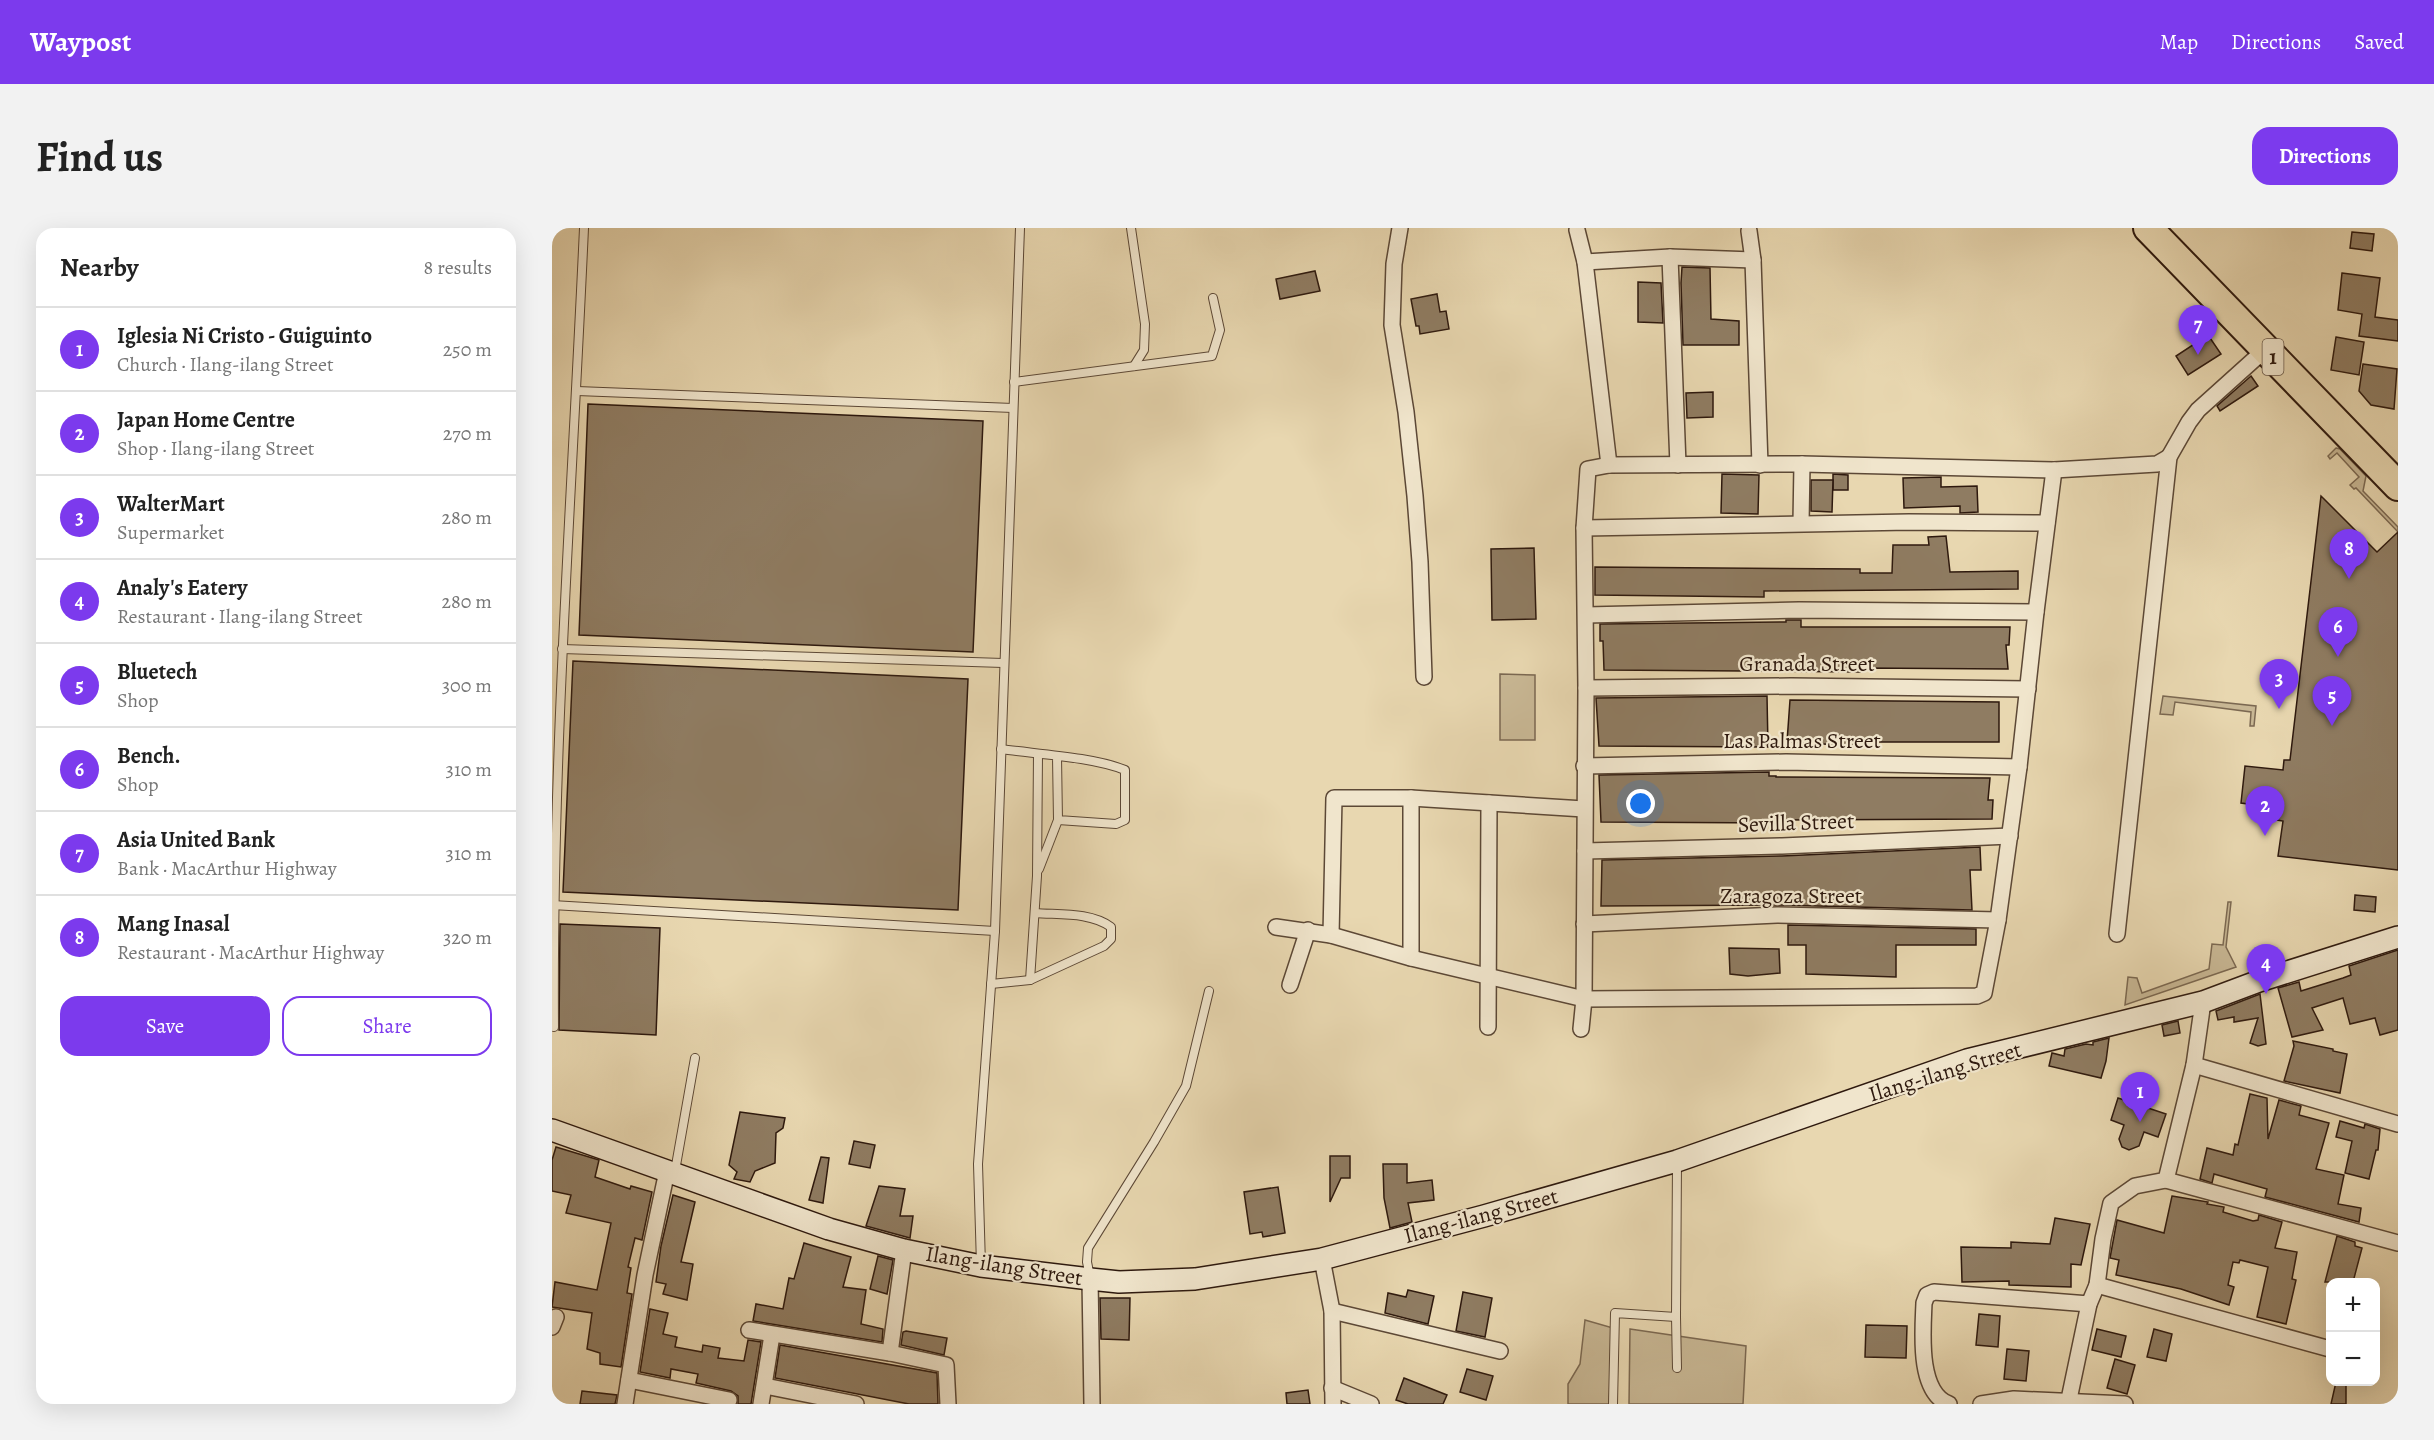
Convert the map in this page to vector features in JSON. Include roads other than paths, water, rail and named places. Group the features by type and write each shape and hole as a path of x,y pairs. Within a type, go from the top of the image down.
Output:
{"highway":[{"name":"1","path":"2148,228 2398,464"},
{"name":"1","path":"2170,228 2398,486"}],"street":[{"path":"1400,228 1394,264 1392,325 1406,412 1415,496 1424,677"},
{"path":"1577,230 1585,262 1609,465"},
{"path":"1749,231 1753,260 1760,465"},
{"path":"1585,262 1670,257 1753,260"},
{"path":"1670,257 1678,465"},
{"path":"2116,934 2169,458 2198,410 2271,345"},
{"path":"1581,1029 1584,999 1586,688 1584,528 1588,469 1609,465 1802,464 2054,470 2157,464 2169,458"},
{"path":"1801,524 1802,464"},
{"path":"1276,927 1331,935 1411,958 1584,999 1977,996 1984,993 1998,920 2010,836 2054,470"},
{"path":"1584,528 2047,523"},
{"path":"1586,615 1799,610 2036,612"},
{"name":"Granada Street","path":"1586,688 1791,686 2028,689"},
{"name":"Las Palmas Street","path":"1584,766 1786,762 2019,767"},
{"path":"1331,935 1334,798 1411,798 1584,809"},
{"path":"1411,798 1411,958"},
{"path":"1488,1026 1489,803"},
{"name":"Sevilla Street","path":"1585,851 1782,846 2010,836"},
{"name":"Zaragoza Street","path":"1584,924 1777,915 1998,920"},
{"path":"1290,984 1308,930"},
{"name":"Ilang-ilang Street","path":"552,1130 829,1229 904,1250 981,1266 1119,1282 1195,1279 1322,1259 1496,1213 1677,1161 1967,1060 2091,1032 2204,1002 2259,981 2398,937"},
{"path":"2166,1180 2194,1065 2204,1002"},
{"path":"2194,1065 2398,1124"},
{"path":"625,1404 645,1275 671,1173"},
{"path":"2069,1402 2090,1304 2097,1285 2103,1239 2111,1203 2135,1186 2166,1180 2398,1243"},
{"path":"890,1353 904,1250"},
{"path":"1322,1259 1332,1311 1333,1404"},
{"path":"1090,1279 1092,1404"},
{"path":"2097,1285 2326,1348"},
{"path":"1949,1404 1941,1401 1931,1385 1924,1359 1924,1303 1927,1296 1934,1292 2090,1304"},
{"path":"1332,1311 1500,1351"},
{"path":"749,1330 890,1353 946,1365 948,1404"},
{"path":"761,1404 772,1335"},
{"path":"629,1380 729,1400"},
{"path":"765,1386 856,1404"},
{"path":"1332,1388 1371,1404"},
{"path":"1981,1404 2014,1399 2126,1404"}],"lane":[{"path":"554,1027 552,905 562,649 584,228"},
{"path":"981,1266 978,1164 995,931 1020,228"},
{"path":"1131,228 1145,324 1144,350 1134,366"},
{"path":"1014,382 1212,356 1220,330 1213,298"},
{"path":"577,391 1014,408"},
{"path":"562,649 1004,663"},
{"path":"1001,749 1112,765 1125,770 1125,820 1116,824 1058,820"},
{"path":"1030,980 1037,876 1038,754"},
{"path":"1037,876 1058,820 1058,757"},
{"path":"552,905 995,931"},
{"path":"991,984 1030,980 1104,946 1111,939 1111,927 1101,920 1084,916 1035,913"},
{"path":"1090,1279 1087,1262 1088,1248 1186,1086 1209,991"},
{"path":"671,1173 695,1058"},
{"path":"1677,1161 1677,1368"},
{"path":"1613,1404 1615,1313 1676,1317"}],"place":[{"name":"Asia United Bank","path":"2198,355"},
{"name":"Mang Inasal","path":"2349,579"},
{"name":"Bench.","path":"2338,657"},
{"name":"WalterMart","path":"2279,709"},
{"name":"Bluetech","path":"2332,726"},
{"name":"Japan Home Centre","path":"2265,836"},
{"name":"Analy's Eatery","path":"2266,994"},
{"name":"Iglesia Ni Cristo - Guiguinto","path":"2140,1122"}]}
